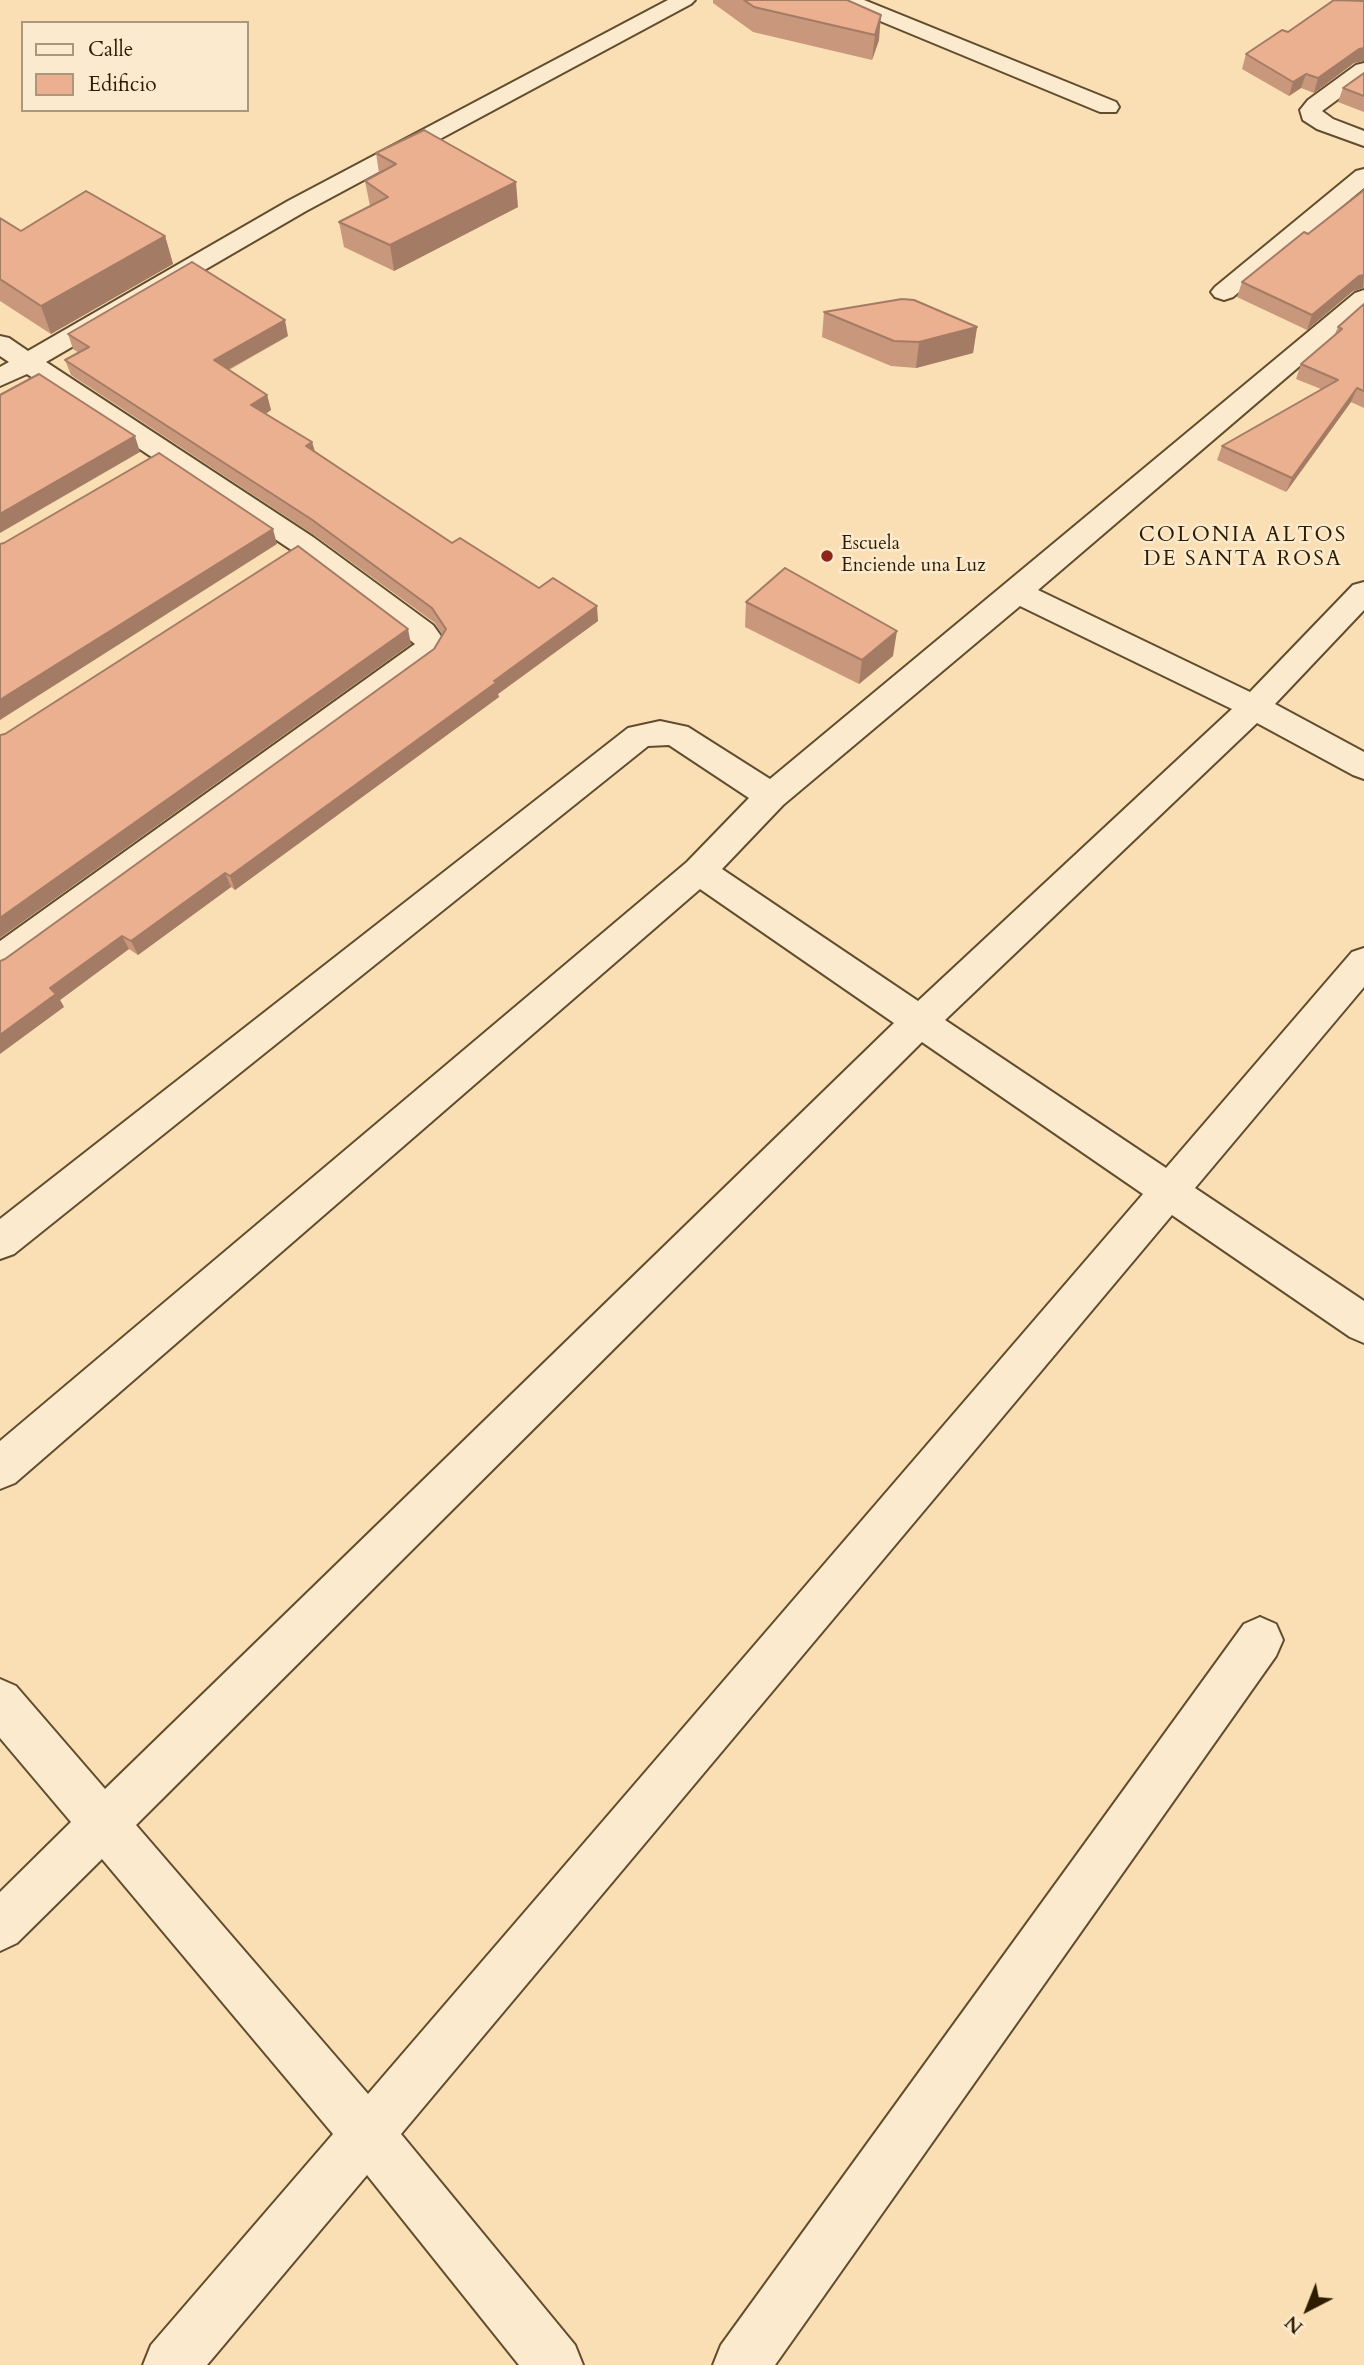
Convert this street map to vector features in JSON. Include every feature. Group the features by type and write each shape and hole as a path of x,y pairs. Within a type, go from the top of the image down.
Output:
{"street":[{"path":"0,378 297,206 684,0"},
{"path":"846,0 1108,107"},
{"path":"1364,70 1316,105 1311,114 1325,124 1364,139"},
{"path":"1224,292 1364,176"},
{"path":"0,1468 699,871 771,796 1364,298"},
{"path":"0,344 30,363 153,459 291,551 422,632 430,643 424,654 0,960"},
{"path":"1017,592 1254,707 1364,767"},
{"path":"0,1926 919,1022 1254,707 1364,592"},
{"path":"0,1242 639,736 660,732 677,735 771,796"},
{"path":"699,871 1364,1324"},
{"path":"171,2365 1364,962"},
{"path":"741,2365 1260,1640"},
{"path":"0,1702 367,2133 555,2365"}],"building":[{"path":"744,0 847,0 881,15 875,35 754,7"},
{"path":"1334,0 1364,1 1364,48 1318,78 1306,74 1293,82 1246,54 1282,30 1288,32"},
{"path":"1364,73 1364,96 1343,88"},
{"path":"424,130 516,182 390,245 339,222 388,197 365,181 396,164 376,153"},
{"path":"1364,190 1364,275 1359,276 1312,315 1242,282 1304,232 1308,234"},
{"path":"86,191 165,236 41,306 0,279 0,218 21,231"},
{"path":"192,262 285,320 214,360 267,395 251,405 312,442 306,446 452,543 460,538 539,588 553,578 597,606 230,876 225,873 131,941 122,936 50,988 56,994 0,1035 0,961 434,649 446,629 432,608 311,519 65,360 89,347 68,334"},
{"path":"902,299 914,300 977,327 919,342 894,341 824,312"},
{"path":"1364,304 1364,391 1357,388 1292,478 1222,446 1338,380 1301,364 1342,329 1338,327"},
{"path":"39,374 135,436 0,514 0,395"},
{"path":"159,453 273,529 0,700 0,544"},
{"path":"298,546 408,629 0,918 0,735"},
{"path":"785,568 897,631 862,660 746,602"}],"place":[{"name":"Escuela Enciende una Luz","path":"827,556"}],"district":[{"name":"COLONIA ALTOS DE SANTA ROSA","path":"1243,548"}]}
